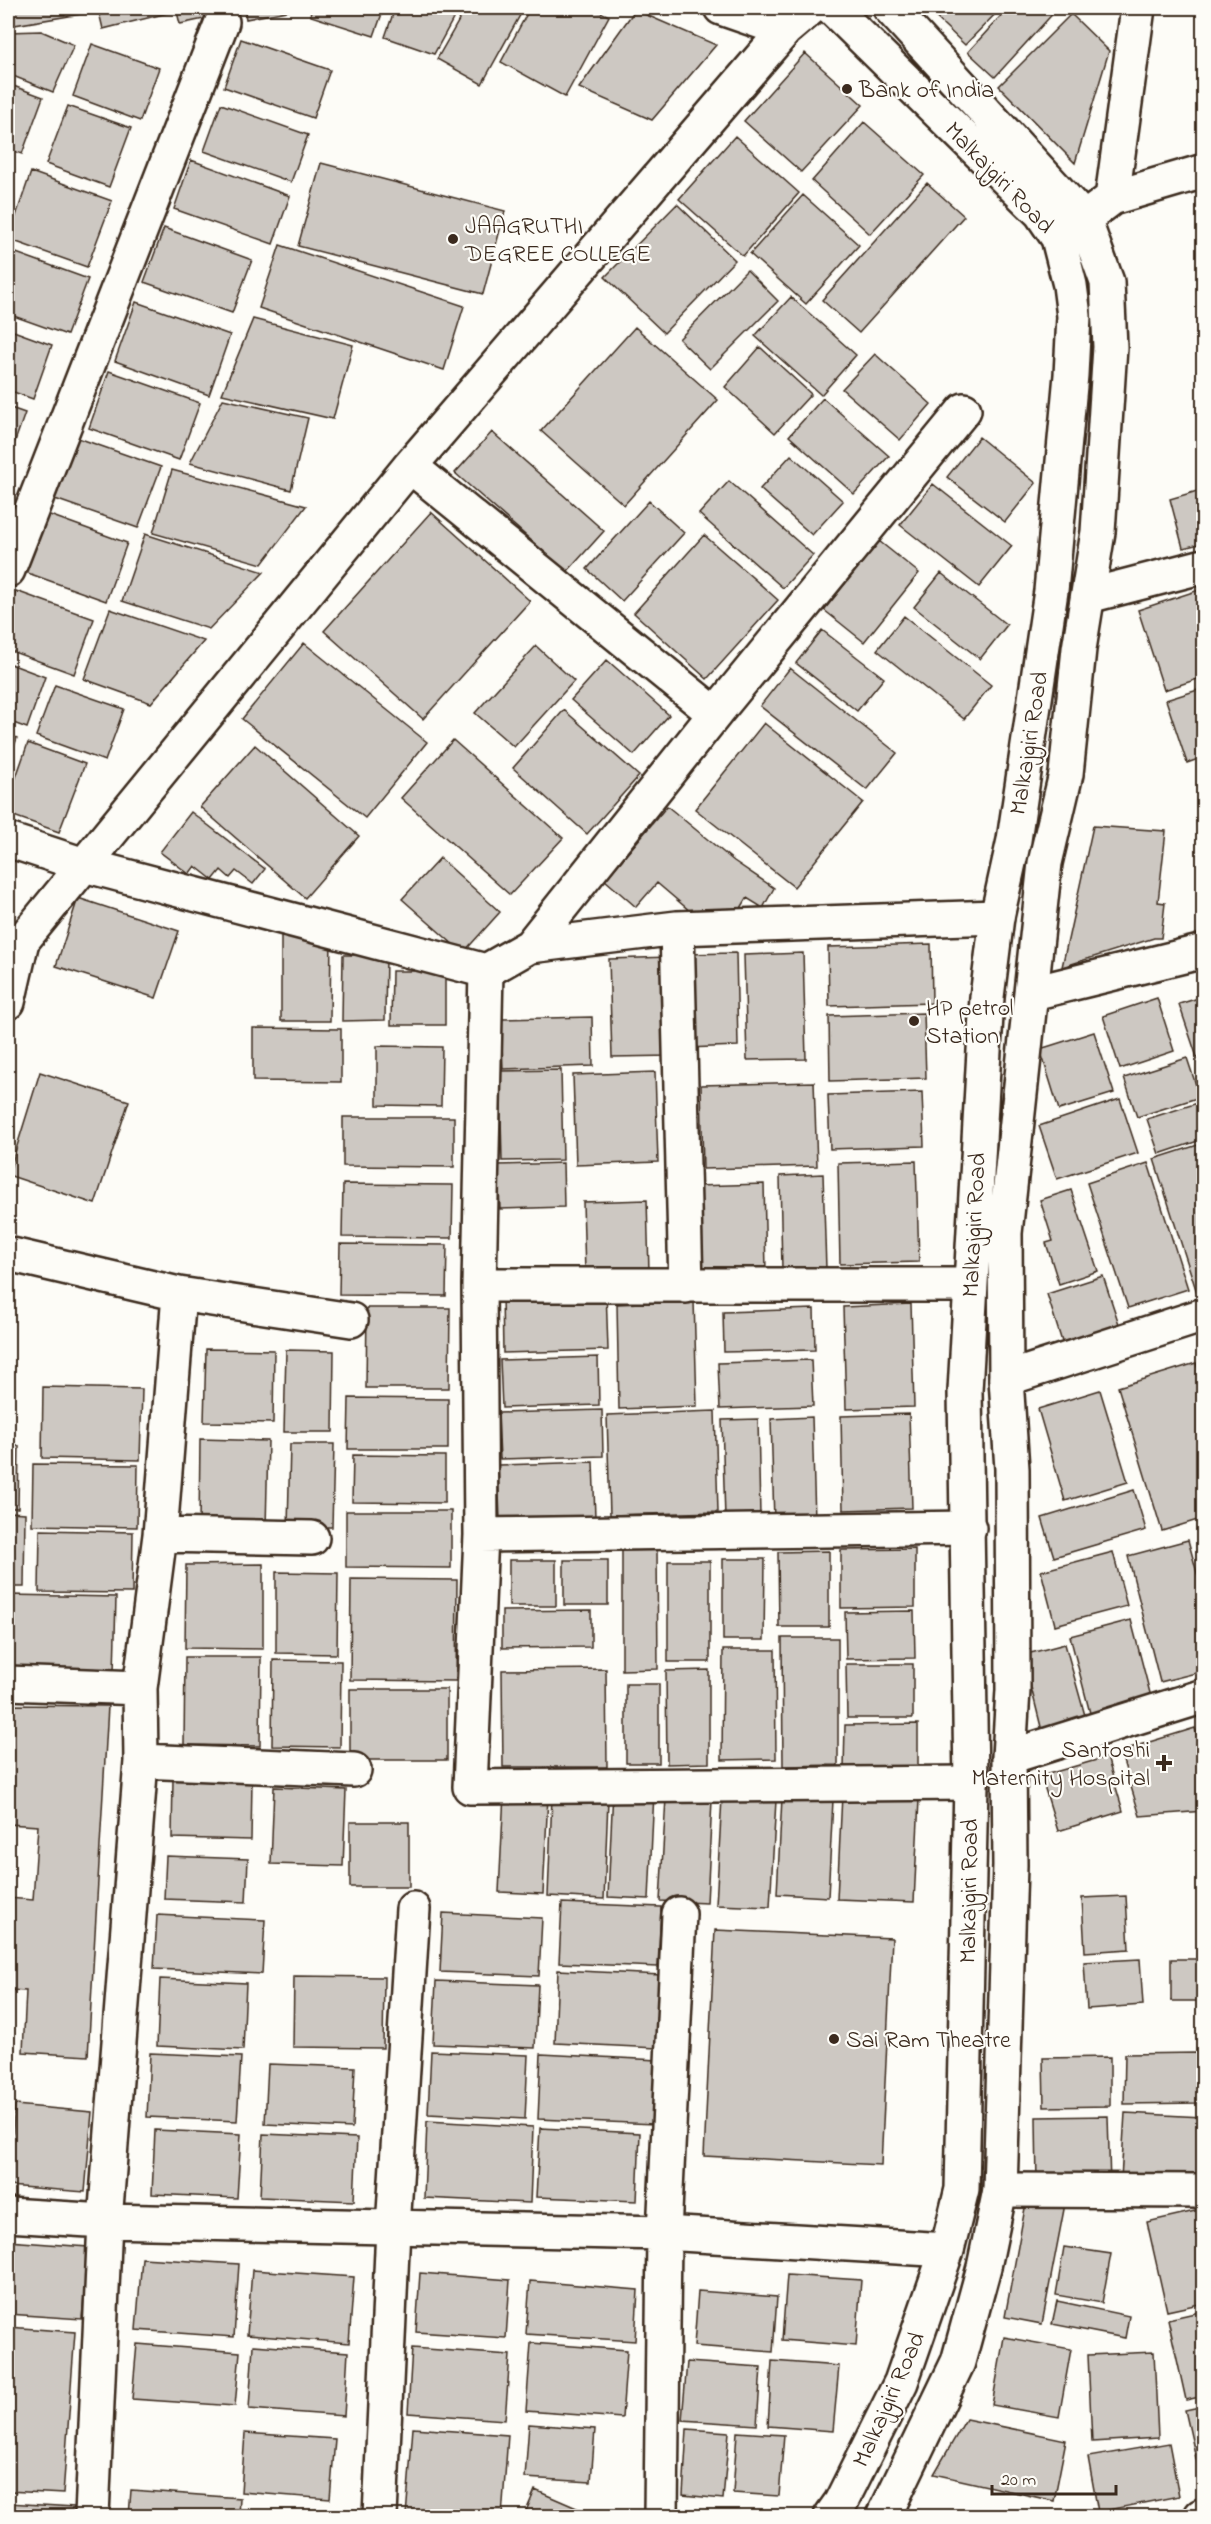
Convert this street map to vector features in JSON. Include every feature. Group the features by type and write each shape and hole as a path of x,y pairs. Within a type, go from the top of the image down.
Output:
{"street":[{"path":"720,8 785,30"},
{"path":"8,1002 15,948 410,466 785,30 811,8"},
{"name":"Malkajgiri Road","path":"831,2517 841,2502 902,2382 947,2250 962,2189 970,1783 969,1528 965,1391 987,998 997,917 1014,840 1051,591 1071,375 1074,316 1070,285 1058,238 1041,213 832,8"},
{"name":"Malkajgiri Road","path":"884,2517 958,2362 984,2267 1000,2190 1010,1865 1009,1757 1013,1690 1012,1469 1006,1379 1005,1233 1033,993 1045,863 1066,774 1079,649 1098,532 1110,347 1107,282 1084,219 890,8"},
{"path":"1112,198 1138,8"},
{"path":"8,570 222,22"},
{"path":"1058,238 1112,198 1203,171"},
{"path":"8,840 84,865 486,971 530,946 715,714 964,410"},
{"path":"410,466 715,714"},
{"path":"1088,596 1203,566"},
{"path":"530,946 677,928 997,917"},
{"path":"677,928 686,1286"},
{"path":"1033,993 1203,951"},
{"path":"486,971 479,1285 481,1535 470,1787 970,1783"},
{"path":"8,1254 179,1294 351,1320"},
{"path":"479,1285 970,1285"},
{"path":"92,2517 105,2221 141,1761 140,1688 160,1535 179,1294"},
{"path":"1006,1379 1203,1315"},
{"path":"481,1535 969,1528"},
{"path":"160,1535 312,1538"},
{"path":"8,1683 140,1688"},
{"path":"1009,1757 1203,1696"},
{"path":"141,1761 354,1770"},
{"path":"380,2517 393,2228 413,1909"},
{"path":"661,2517 664,2233 679,1914"},
{"path":"1000,2190 1203,2191"},
{"path":"8,2215 105,2221 664,2233 947,2250"}],"building":[{"path":"8,8 87,8 87,13 8,26"},
{"path":"98,8 171,8 172,12 103,29"},
{"path":"176,8 231,8 232,13 180,24"},
{"path":"244,8 302,8 246,19"},
{"path":"310,8 384,8 374,36 311,16"},
{"path":"395,8 459,8 434,54 385,37"},
{"path":"466,8 524,8 482,84 437,59"},
{"path":"530,8 592,8 609,16 565,97 501,62"},
{"path":"926,8 1001,8 965,45"},
{"path":"1008,8 1058,8 995,77 968,52"},
{"path":"635,10 716,45 652,120 579,88"},
{"path":"1071,14 1109,51 1075,163 999,86"},
{"path":"41,31 74,45 53,92 8,74 8,32"},
{"path":"241,39 330,70 313,118 224,87"},
{"path":"92,44 159,68 140,121 73,96"},
{"path":"805,53 863,105 801,172 744,121"},
{"path":"8,84 43,97 22,154 8,149"},
{"path":"221,104 308,135 291,182 204,151"},
{"path":"68,106 131,128 109,187 46,164"},
{"path":"864,122 924,175 870,234 812,181"},
{"path":"735,136 799,193 743,256 679,199"},
{"path":"191,160 290,196 273,244 174,209"},
{"path":"321,163 505,211 483,294 298,246"},
{"path":"31,172 112,201 87,267 8,239"},
{"path":"927,183 964,216 859,333 822,300"},
{"path":"803,195 859,245 806,304 750,254"},
{"path":"677,204 735,260 664,333 605,277"},
{"path":"164,228 252,260 232,313 144,282"},
{"path":"280,245 464,306 444,370 259,308"},
{"path":"8,250 88,279 67,335 8,314"},
{"path":"747,270 778,301 710,369 679,339"},
{"path":"791,297 856,355 821,395 755,336"},
{"path":"136,302 230,335 209,395 115,361"},
{"path":"253,319 353,345 333,419 222,394"},
{"path":"635,327 718,400 624,505 541,431"},
{"path":"8,329 52,345 33,399 8,390"},
{"path":"760,347 811,394 775,433 725,387"},
{"path":"875,354 931,404 900,440 842,389"},
{"path":"109,371 200,403 179,460 89,428"},
{"path":"823,398 889,456 854,494 789,436"},
{"path":"223,399 308,418 291,490 190,463"},
{"path":"8,407 25,413 8,461"},
{"path":"492,432 604,531 567,572 455,473"},
{"path":"979,437 1036,483 1005,522 947,477"},
{"path":"78,438 161,467 138,528 55,499"},
{"path":"791,455 843,501 812,535 760,489"},
{"path":"172,470 306,506 262,564 153,533"},
{"path":"729,481 813,555 783,588 699,514"},
{"path":"933,484 1012,546 979,587 900,525"},
{"path":"1204,489 1204,543 1183,548 1170,499"},
{"path":"649,501 684,533 622,601 587,569"},
{"path":"431,512 530,601 423,719 324,631"},
{"path":"47,514 127,543 106,601 25,572"},
{"path":"145,534 264,572 209,629 122,601"},
{"path":"704,535 778,600 707,679 634,613"},
{"path":"879,541 919,573 864,642 824,610"},
{"path":"941,573 1007,625 980,659 914,607"},
{"path":"1202,589 1204,677 1164,690 1138,610"},
{"path":"16,591 94,619 74,674 8,650 8,614"},
{"path":"110,609 204,641 151,703 84,679"},
{"path":"904,616 991,685 964,719 877,650"},
{"path":"822,630 884,678 857,711 796,663"},
{"path":"304,643 427,742 365,818 242,719"},
{"path":"536,646 574,681 514,747 475,713"},
{"path":"607,660 669,715 634,755 571,700"},
{"path":"8,663 45,677 27,728 8,721"},
{"path":"790,668 897,753 867,790 760,706"},
{"path":"55,685 124,709 105,761 36,736"},
{"path":"1204,688 1204,757 1187,763 1166,700"},
{"path":"564,710 639,776 587,834 513,768"},
{"path":"764,723 863,802 794,887 695,809"},
{"path":"8,734 17,738 8,764"},
{"path":"453,740 563,838 510,895 401,798"},
{"path":"28,743 85,764 59,832 8,814 8,800"},
{"path":"255,745 359,836 305,898 200,807"},
{"path":"667,806 734,861 774,888 763,908 747,898 737,915 690,911 657,883 636,907 605,880"},
{"path":"191,812 265,869 253,884 236,871 230,878 221,870 213,880 195,866 189,874 160,852"},
{"path":"1093,826 1166,831 1158,902 1165,903 1161,938 1154,938 1062,967"},
{"path":"440,858 500,912 463,953 402,899"},
{"path":"78,898 179,931 156,998 56,966"},
{"path":"281,932 331,932 330,1021 281,1021"},
{"path":"931,944 932,1003 829,1006 828,947"},
{"path":"736,953 738,1046 686,1048 683,954"},
{"path":"803,953 806,1059 747,1060 744,955"},
{"path":"343,955 386,955 385,1020 342,1021"},
{"path":"669,957 671,1056 612,1057 609,959"},
{"path":"392,971 445,971 445,1025 391,1025"},
{"path":"1202,997 1204,1001 1204,1078 1179,1004"},
{"path":"1157,998 1174,1051 1120,1069 1103,1016"},
{"path":"924,1013 926,1078 830,1081 829,1016"},
{"path":"592,1017 593,1066 503,1069 501,1019"},
{"path":"253,1028 341,1029 341,1082 253,1081"},
{"path":"1094,1032 1114,1093 1059,1110 1040,1049"},
{"path":"377,1046 442,1047 441,1106 377,1105"},
{"path":"1187,1058 1200,1097 1137,1117 1124,1078"},
{"path":"561,1070 563,1160 502,1161 500,1071"},
{"path":"40,1072 129,1101 95,1204 8,1175"},
{"path":"655,1072 658,1162 576,1165 573,1075"},
{"path":"814,1082 817,1166 703,1169 701,1085"},
{"path":"922,1092 924,1146 830,1149 828,1095"},
{"path":"1120,1099 1138,1153 1057,1179 1039,1126"},
{"path":"1204,1101 1204,1139 1159,1154 1147,1119"},
{"path":"343,1117 454,1117 454,1167 343,1166"},
{"path":"1204,1143 1204,1301 1200,1302 1154,1159"},
{"path":"916,1161 919,1262 840,1264 838,1163"},
{"path":"563,1163 564,1207 500,1209 498,1165"},
{"path":"1148,1163 1188,1289 1128,1308 1087,1183"},
{"path":"823,1174 826,1269 782,1270 780,1176"},
{"path":"343,1184 453,1185 452,1238 342,1237"},
{"path":"764,1184 766,1271 698,1272 696,1186"},
{"path":"1071,1190 1098,1271 1059,1284 1046,1243 1053,1241 1040,1200"},
{"path":"647,1200 649,1272 585,1273 583,1202"},
{"path":"340,1244 447,1245 446,1296 339,1295"},
{"path":"1103,1276 1120,1327 1063,1345 1047,1294"},
{"path":"606,1290 608,1350 503,1353 502,1293"},
{"path":"694,1301 697,1406 619,1409 617,1304"},
{"path":"911,1304 914,1407 846,1409 843,1307"},
{"path":"367,1308 450,1308 449,1388 366,1388"},
{"path":"814,1309 815,1350 724,1352 723,1312"},
{"path":"206,1349 274,1350 273,1423 204,1422"},
{"path":"286,1350 334,1351 333,1432 284,1432"},
{"path":"598,1357 599,1405 502,1408 500,1360"},
{"path":"811,1360 813,1406 720,1409 718,1363"},
{"path":"1196,1363 1204,1387 1204,1518 1162,1531 1118,1387"},
{"path":"43,1387 142,1389 140,1460 42,1458"},
{"path":"1100,1390 1128,1482 1065,1501 1038,1409"},
{"path":"349,1398 448,1399 448,1449 348,1449"},
{"path":"602,1410 603,1456 500,1459 498,1413"},
{"path":"715,1411 718,1512 610,1515 607,1415"},
{"path":"909,1414 912,1508 843,1510 841,1416"},
{"path":"812,1417 815,1520 774,1521 771,1419"},
{"path":"758,1419 760,1517 725,1518 722,1420"},
{"path":"200,1439 268,1441 266,1528 199,1527"},
{"path":"290,1444 334,1444 332,1527 288,1527"},
{"path":"8,1446 19,1446 18,1508 8,1508"},
{"path":"353,1455 445,1456 445,1503 352,1502"},
{"path":"593,1462 595,1517 500,1520 498,1465"},
{"path":"33,1464 138,1465 137,1527 32,1525"},
{"path":"1134,1490 1146,1530 1054,1557 1042,1518"},
{"path":"346,1511 451,1511 451,1568 346,1567"},
{"path":"8,1512 25,1513 24,1587 8,1587"},
{"path":"40,1530 133,1532 132,1593 39,1592"},
{"path":"1188,1540 1204,1598 1204,1671 1160,1682 1128,1556"},
{"path":"915,1549 915,1607 841,1608 841,1550"},
{"path":"622,1550 657,1550 658,1669 622,1670"},
{"path":"829,1551 829,1627 779,1627 778,1552"},
{"path":"1113,1552 1127,1606 1055,1625 1041,1571"},
{"path":"723,1559 765,1559 764,1640 723,1640"},
{"path":"509,1560 556,1560 556,1606 509,1606"},
{"path":"564,1560 608,1560 608,1605 564,1605"},
{"path":"668,1561 710,1561 710,1662 668,1662"},
{"path":"263,1564 263,1649 185,1648 186,1565"},
{"path":"276,1572 338,1573 337,1654 276,1653"},
{"path":"351,1579 457,1580 456,1681 350,1680"},
{"path":"8,1595 116,1597 114,1673 8,1671"},
{"path":"591,1610 591,1647 502,1648 502,1611"},
{"path":"914,1611 915,1658 846,1659 845,1612"},
{"path":"1131,1620 1151,1697 1090,1713 1070,1636"},
{"path":"782,1638 838,1638 838,1765 783,1766"},
{"path":"1065,1644 1086,1719 1042,1731 1023,1655"},
{"path":"723,1650 775,1650 776,1759 722,1760"},
{"path":"185,1657 261,1657 260,1746 184,1745"},
{"path":"273,1660 341,1661 340,1747 272,1746"},
{"path":"846,1664 913,1664 913,1718 847,1718"},
{"path":"606,1669 607,1767 503,1767 502,1670"},
{"path":"709,1670 709,1763 667,1764 666,1671"},
{"path":"626,1684 659,1684 659,1763 626,1763"},
{"path":"350,1689 447,1689 447,1760 350,1760"},
{"path":"8,1705 108,1706 88,2056 23,2052 26,1991 8,1990 8,1898 33,1900 38,1826 8,1824"},
{"path":"918,1724 918,1769 844,1770 845,1725"},
{"path":"1195,1728 1204,1759 1204,1811 1140,1816 1120,1751"},
{"path":"1107,1757 1123,1811 1058,1831 1041,1776"},
{"path":"173,1778 252,1779 251,1840 172,1838"},
{"path":"274,1787 346,1790 343,1866 271,1864"},
{"path":"613,1790 654,1792 649,1899 608,1897"},
{"path":"504,1794 548,1796 543,1894 499,1892"},
{"path":"842,1795 919,1799 914,1902 837,1899"},
{"path":"552,1797 608,1800 604,1899 548,1896"},
{"path":"666,1798 712,1800 707,1903 660,1901"},
{"path":"722,1798 776,1800 770,1907 716,1905"},
{"path":"782,1798 833,1800 828,1897 777,1894"},
{"path":"350,1822 409,1822 409,1887 350,1887"},
{"path":"166,1856 248,1859 246,1902 164,1899"},
{"path":"1126,1896 1129,1949 1085,1952 1082,1898"},
{"path":"562,1903 661,1907 658,1967 559,1963"},
{"path":"443,1913 542,1918 539,1976 440,1972"},
{"path":"157,1915 265,1920 262,1974 154,1969"},
{"path":"715,1930 892,1938 881,2165 704,2156"},
{"path":"1140,1959 1143,2005 1087,2009 1084,1962"},
{"path":"1171,1959 1204,1959 1204,2001 1171,2001"},
{"path":"558,1970 661,1975 657,2048 555,2043"},
{"path":"294,1976 384,1977 383,2048 293,2047"},
{"path":"160,1979 246,1983 243,2050 157,2046"},
{"path":"436,1981 538,1985 535,2048 433,2044"},
{"path":"431,2051 528,2055 525,2119 428,2114"},
{"path":"150,2053 241,2057 237,2121 147,2117"},
{"path":"1198,2053 1198,2103 1124,2104 1125,2054"},
{"path":"541,2054 658,2060 654,2124 538,2119"},
{"path":"1110,2057 1110,2106 1044,2107 1043,2058"},
{"path":"268,2064 355,2067 352,2128 265,2124"},
{"path":"15,2105 92,2112 85,2192 8,2186"},
{"path":"1125,2113 1202,2117 1198,2184 1121,2179"},
{"path":"1108,2116 1110,2185 1037,2186 1036,2117"},
{"path":"427,2121 533,2127 530,2203 424,2198"},
{"path":"540,2128 640,2133 637,2201 536,2197"},
{"path":"155,2130 241,2134 237,2198 152,2194"},
{"path":"263,2134 357,2138 354,2201 260,2197"},
{"path":"1027,2197 1065,2204 1042,2324 1005,2317"},
{"path":"1204,2209 1204,2303 1167,2311 1147,2222"},
{"path":"8,2241 88,2247 82,2319 8,2314"},
{"path":"1064,2247 1111,2254 1102,2303 1056,2295"},
{"path":"142,2258 239,2264 234,2337 136,2330"},
{"path":"252,2270 354,2277 349,2343 247,2335"},
{"path":"420,2273 510,2280 506,2338 416,2332"},
{"path":"787,2275 861,2280 856,2346 782,2340"},
{"path":"530,2281 638,2290 635,2341 526,2334"},
{"path":"698,2291 777,2297 773,2352 694,2346"},
{"path":"1057,2301 1129,2316 1125,2338 1052,2324"},
{"path":"1204,2311 1204,2396 1186,2400 1168,2319"},
{"path":"8,2327 75,2332 63,2494 8,2491"},
{"path":"1004,2337 1071,2349 1059,2417 992,2405"},
{"path":"531,2343 627,2350 622,2418 526,2411"},
{"path":"137,2344 240,2352 235,2406 132,2399"},
{"path":"253,2345 348,2352 344,2416 249,2409"},
{"path":"412,2348 510,2355 505,2420 408,2413"},
{"path":"1154,2352 1158,2438 1092,2442 1088,2355"},
{"path":"772,2361 839,2366 833,2431 768,2426"},
{"path":"687,2362 761,2367 757,2425 682,2420"},
{"path":"1204,2406 1204,2493 1185,2410"},
{"path":"966,2419 1066,2440 1054,2501 934,2474"},
{"path":"529,2424 595,2429 591,2482 525,2478"},
{"path":"413,2428 508,2435 502,2516 406,2516"},
{"path":"687,2429 729,2432 723,2499 683,2495"},
{"path":"737,2432 784,2435 779,2496 733,2493"},
{"path":"245,2433 335,2439 330,2499 241,2492"},
{"path":"1169,2443 1179,2496 1098,2512 1088,2457"},
{"path":"131,2490 240,2498 239,2516 129,2516"},
{"path":"535,2490 595,2516 524,2516"},
{"path":"8,2503 74,2507 73,2516 8,2516"}],"place":[{"name":"Bank of India","path":"847,89"},
{"name":"JAAGRUTHI DEGREE COLLEGE","path":"453,239"},
{"name":"HP petrol Station","path":"914,1021"},
{"name":"Santoshi Maternity Hospital","path":"1164,1763"},
{"name":"Sai Ram Theatre","path":"834,2039"}]}
